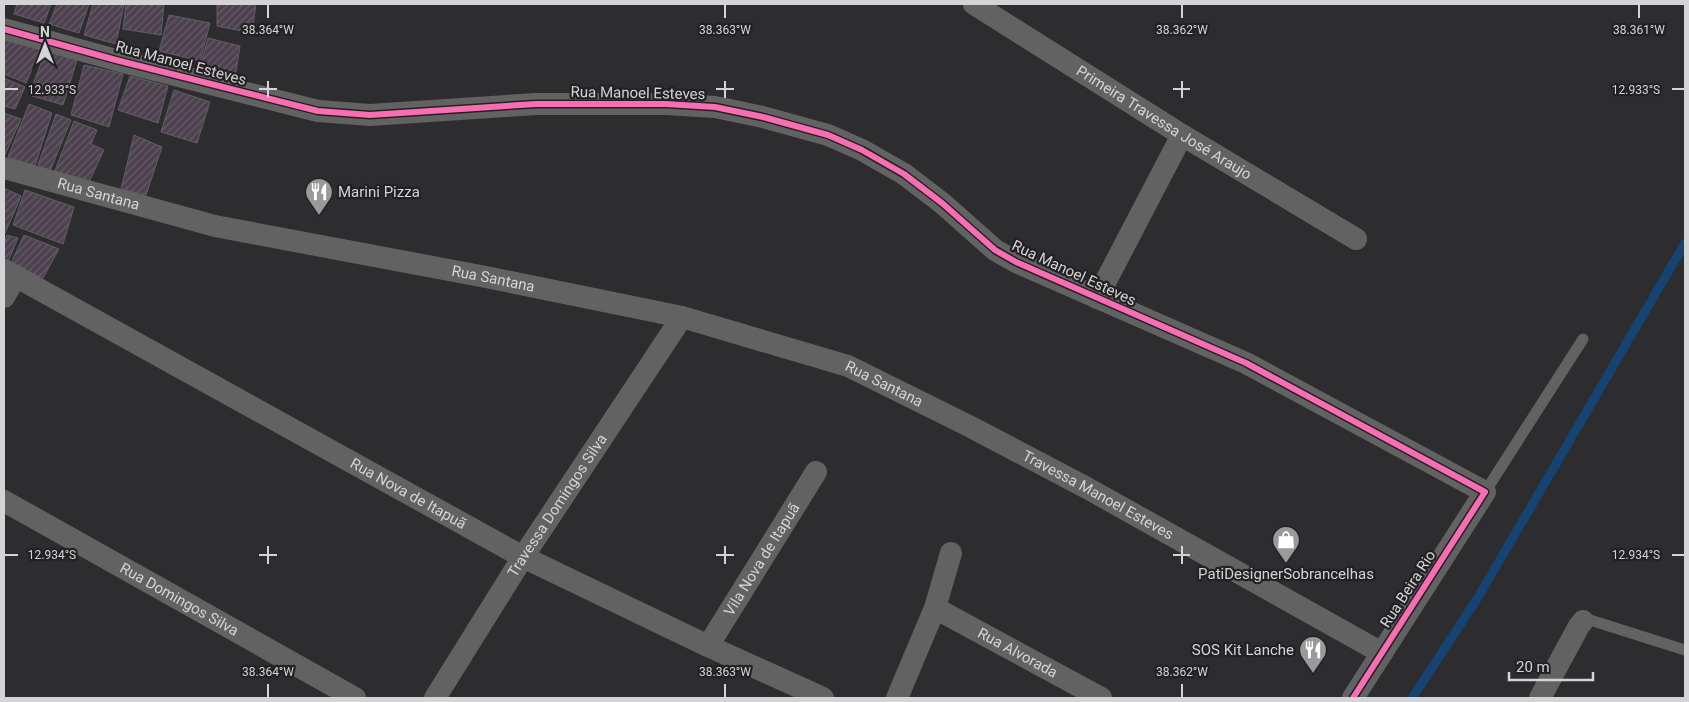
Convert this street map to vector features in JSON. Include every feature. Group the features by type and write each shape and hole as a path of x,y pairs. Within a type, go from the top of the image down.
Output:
{"street":[{"name":"Primeira Travessa José Araujo","path":"974,4 1182,135 1356,239"},
{"name":"Rua Manoel Esteves","path":"4,29 318,111 370,115 536,104 666,104 715,107 828,134 862,150 904,174 942,202 995,250 1016,262 1246,363 1485,492"},
{"path":"1097,298 1182,135"},
{"name":"Rua Santana","path":"4,168 215,226 486,277 682,317 848,366 971,426"},
{"path":"4,297 10,273"},
{"name":"Rua Nova de Itapuã","path":"10,273 522,557 708,646 823,698"},
{"name":"Travessa Domingos Silva","path":"435,698 522,557 682,317"},
{"name":"Travessa Manoel Esteves","path":"971,426 1087,488 1382,653"},
{"name":"Vila Nova de Itapuã","path":"708,646 816,472"},
{"name":"Rua Beira Rio","path":"1353,698 1485,492"},
{"name":"Rua Domingos Silva","path":"4,501 355,698"},
{"path":"896,698 935,608 951,553"},
{"name":"Rua Alvorada","path":"935,608 1101,698"},
{"path":"1540,698 1583,621"}],"lane":[{"name":"Rua Beira Rio","path":"1485,492 1583,338"},
{"path":"1583,621 1590,620 1685,650"}],"building":[{"path":"17,4 51,4 44,23 14,14"},
{"path":"57,4 89,4 79,33 49,24"},
{"path":"93,4 124,4 116,44 84,35"},
{"path":"126,4 164,4 161,35 123,29"},
{"path":"217,4 256,4 252,33 217,26"},
{"path":"169,15 210,23 200,61 159,51"},
{"path":"4,36 40,49 26,83 4,74"},
{"path":"208,38 240,46 235,77 200,67"},
{"path":"46,50 77,60 63,105 29,95"},
{"path":"84,65 123,74 109,127 71,115"},
{"path":"130,76 168,86 158,123 118,110"},
{"path":"4,78 25,87 15,109 4,106"},
{"path":"174,90 210,102 197,143 161,132"},
{"path":"29,104 52,113 35,166 8,157"},
{"path":"4,113 21,119 4,157"},
{"path":"56,114 71,120 50,171 38,165"},
{"path":"74,121 97,130 91,144 104,150 89,182 54,173"},
{"path":"134,135 162,147 146,195 121,189"},
{"path":"4,188 21,196 4,236"},
{"path":"25,190 74,207 63,244 13,225"},
{"path":"7,235 18,238 8,262 4,260 4,243"},
{"path":"24,235 59,249 43,278 11,265"}],"waterway":[{"path":"1412,698 1477,599 1685,243"}],"cycle path":[{"path":"4,29 116,60 318,111 370,115 536,104 666,104 715,107 763,117 828,135 862,150 904,174 942,203 995,250 1016,262 1246,363 1485,492 1353,698"}],"place":[{"name":"Marini Pizza","path":"319,216"},
{"name":"PatiDesignerSobrancelhas","path":"1286,564"},
{"name":"SOS Kit Lanche","path":"1313,674"}]}
